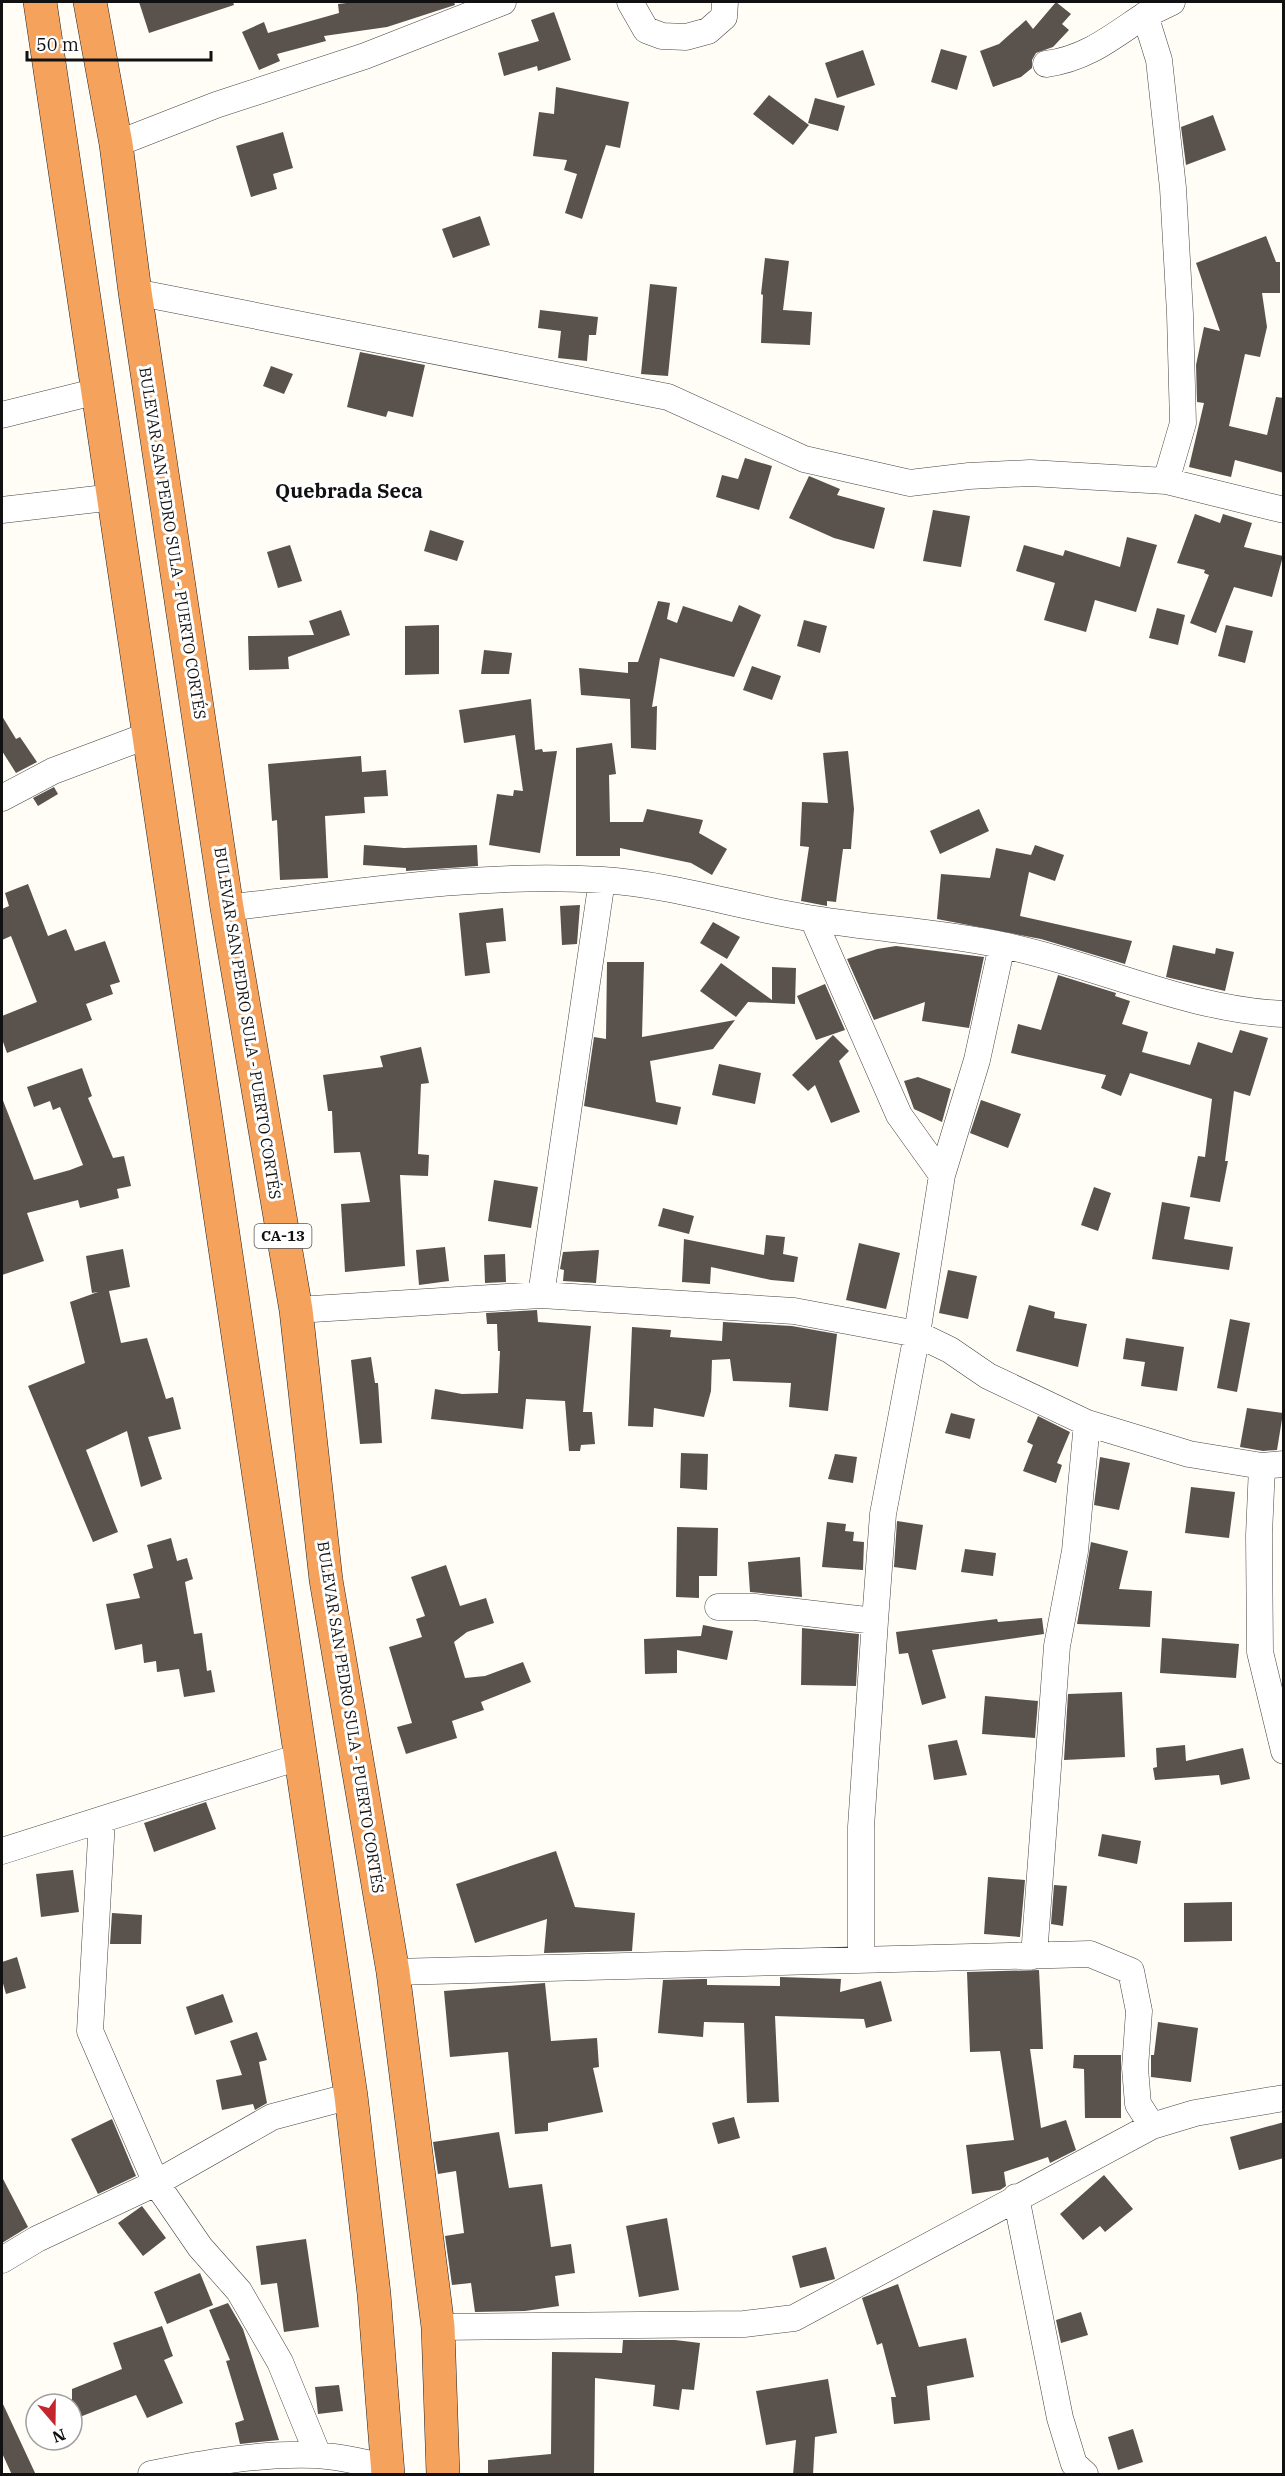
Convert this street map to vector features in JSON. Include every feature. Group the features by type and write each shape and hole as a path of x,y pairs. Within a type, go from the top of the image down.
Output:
{"highway":[{"path":"40,2 351,2096 374,2294 388,2471"},
{"name":"BULEVAR SAN PEDRO SULA - PUERTO CORTÉS","path":"90,2 116,144 135,292 227,908 296,1310 326,1580 393,1972 438,2327 443,2475"}],"street":[{"path":"116,144 216,105 365,57 503,2"},
{"path":"630,2 646,30 662,36 686,37 708,31 724,17 725,2"},
{"path":"1046,64 1069,61 1085,54 1145,15 1172,2"},
{"path":"1145,15 1159,60 1173,188 1180,314 1183,423 1166,481"},
{"path":"135,292 668,397 804,459 910,483 969,476 1030,473 1166,481 1284,510"},
{"path":"2,415 98,391"},
{"path":"2,510 114,497"},
{"path":"2,798 53,771 149,735"},
{"path":"227,908 457,881 602,880 676,888 813,919 1002,945 1191,998 1254,1013 1284,1014"},
{"path":"541,1295 602,880"},
{"path":"813,919 899,1114 942,1175"},
{"path":"861,1959 861,1827 883,1514 917,1334 942,1175 977,1060 1002,945"},
{"path":"296,1310 541,1295 794,1311 917,1334 950,1350 988,1376 1087,1423 1189,1454 1273,1465 1259,1535 1260,1652 1284,1751"},
{"path":"1034,1956 1057,1646 1075,1551 1087,1423"},
{"path":"718,1607 755,1606 875,1621"},
{"path":"2,1851 299,1757"},
{"path":"102,1820 90,2031 156,2183 200,2247 239,2291 280,2362 318,2455"},
{"path":"393,1972 1090,1954 1131,1971 1139,2011 1135,2068 1137,2104 1152,2126"},
{"path":"2,2260 38,2239 156,2183 272,2117 351,2096"},
{"path":"438,2327 744,2324 794,2318 1152,2126 1195,2113 1284,2098"},
{"path":"1016,2197 1060,2418 1074,2463 1085,2475"},
{"path":"151,2475 194,2465 287,2455 318,2455 388,2471"}],"building":[{"path":"139,2 233,2 234,5 149,33"},
{"path":"454,2 455,5 387,27 324,36 326,41 277,54 280,61 259,70 242,32 264,22 268,33 339,13 338,4"},
{"path":"1056,2 1071,14 1062,24 1069,30 1053,47 1036,53 1032,60 1032,68 1021,77 993,87 980,51 999,44 1026,20 1033,29"},
{"path":"554,12 571,60 538,71 537,66 504,76 498,53 539,41 531,20"},
{"path":"941,49 967,56 957,90 931,82"},
{"path":"863,50 875,85 837,98 825,63"},
{"path":"556,87 629,102 620,148 606,145 582,219 565,213 577,174 564,170 567,160 533,156 539,112 554,114"},
{"path":"769,95 809,125 793,145 753,114"},
{"path":"815,98 845,106 838,131 808,123"},
{"path":"1213,115 1226,150 1186,165 1181,127"},
{"path":"283,132 293,168 273,174 277,189 251,197 236,146"},
{"path":"480,216 490,245 453,258 442,229"},
{"path":"1266,236 1276,262 1280,262 1280,293 1262,293 1267,327 1260,357 1245,354 1229,426 1267,435 1276,397 1284,398 1284,473 1235,460 1231,477 1189,467 1204,403 1197,402 1196,365 1204,327 1220,331 1196,263"},
{"path":"765,258 789,261 783,310 812,312 810,345 761,343 763,295 761,294"},
{"path":"650,284 677,287 668,376 641,374"},
{"path":"540,310 598,317 596,335 589,335 587,361 558,358 561,331 538,328"},
{"path":"360,352 425,365 413,417 388,411 386,417 347,407"},
{"path":"271,366 293,374 284,394 263,386"},
{"path":"745,458 772,466 759,510 716,497 722,475 738,479"},
{"path":"809,476 840,489 837,495 885,508 874,549 834,538 789,518"},
{"path":"933,510 970,516 961,567 923,561"},
{"path":"1195,514 1220,523 1223,514 1252,523 1244,547 1283,556 1272,597 1234,587 1216,633 1190,623 1209,575 1204,573 1205,570 1177,563"},
{"path":"430,530 464,541 457,561 424,551"},
{"path":"1127,537 1157,545 1136,612 1095,600 1086,632 1044,620 1055,583 1016,571 1024,545 1063,556 1065,550 1120,567"},
{"path":"290,545 302,581 278,588 267,552"},
{"path":"658,601 670,603 667,619 677,623 683,606 732,622 739,605 761,615 734,677 660,658 652,707 657,706 656,750 631,748 630,699 581,695 579,668 628,673 628,662 638,662"},
{"path":"1157,608 1185,615 1178,645 1149,638"},
{"path":"341,610 350,635 288,657 289,669 249,670 248,636 314,635 309,621"},
{"path":"804,620 827,626 820,653 797,646"},
{"path":"439,625 439,674 405,675 405,626"},
{"path":"1226,625 1253,631 1245,663 1218,656"},
{"path":"484,650 512,653 509,674 481,674"},
{"path":"752,666 781,676 772,700 743,690"},
{"path":"531,699 535,750 557,751 540,853 489,845 497,794 513,796 514,790 523,791 515,735 464,743 459,710"},
{"path":"2,716 16,739 20,737 37,762 16,773 2,751"},
{"path":"612,743 616,774 609,775 610,822 643,822 647,809 703,820 699,833 727,849 712,875 691,863 620,848 620,856 576,856 576,748"},
{"path":"848,751 854,809 851,849 843,849 836,902 827,901 827,906 801,901 809,847 800,846 802,802 828,803 823,753"},
{"path":"361,756 362,772 386,770 388,796 364,797 365,813 325,816 328,878 280,880 277,820 272,821 268,764"},
{"path":"54,787 58,794 38,806 33,798"},
{"path":"979,809 989,831 940,854 930,831"},
{"path":"364,845 404,848 477,845 478,866 406,871 406,868 363,865"},
{"path":"1035,845 1064,855 1055,881 1029,872 1020,916 1132,941 1125,964 1041,939 937,919 941,874 990,878 996,848 1031,855"},
{"path":"28,884 48,936 66,929 75,951 105,941 120,982 110,985 113,994 86,1004 92,1020 7,1053 2,1039 2,1016 37,1002 11,936 2,940 2,909 9,906 5,893"},
{"path":"580,905 577,944 562,945 560,906"},
{"path":"503,908 506,941 486,943 490,973 465,976 459,913"},
{"path":"713,922 740,937 727,959 700,943"},
{"path":"1173,945 1215,954 1216,948 1234,952 1225,991 1166,977"},
{"path":"896,946 984,957 969,1028 922,1021 925,1002 874,1020 847,959 877,949"},
{"path":"607,962 644,962 642,1037 735,1020 713,1049 650,1061 656,1102 681,1107 677,1125 584,1106 594,1037 606,1039"},
{"path":"721,963 772,1000 772,967 796,968 795,1004 748,1002 736,1017 700,991"},
{"path":"1058,975 1116,993 1115,996 1130,1001 1122,1024 1148,1032 1142,1052 1190,1065 1198,1042 1232,1053 1240,1030 1268,1038 1250,1096 1234,1091 1225,1161 1228,1161 1220,1202 1190,1197 1198,1156 1205,1157 1212,1099 1130,1073 1121,1096 1101,1088 1106,1075 1011,1053 1018,1024 1041,1030"},
{"path":"825,984 845,1030 816,1040 797,996"},
{"path":"833,1035 849,1051 839,1061 860,1112 831,1123 815,1085 808,1091 792,1075"},
{"path":"421,1047 429,1083 421,1084 418,1154 429,1155 428,1176 400,1175 405,1266 345,1272 341,1204 370,1202 360,1152 334,1153 332,1111 328,1111 323,1075 383,1067 380,1056"},
{"path":"719,1064 761,1073 755,1104 712,1095"},
{"path":"82,1068 92,1096 88,1098 113,1158 124,1156 131,1186 117,1189 119,1198 80,1208 78,1200 27,1213 44,1261 2,1275 2,1098 34,1180 70,1170 83,1165 60,1107 53,1110 50,1101 34,1107 27,1087"},
{"path":"918,1077 951,1089 942,1122 914,1109 904,1081"},
{"path":"981,1100 1021,1114 1008,1148 970,1133"},
{"path":"494,1180 538,1187 531,1228 488,1221"},
{"path":"1094,1187 1111,1193 1098,1231 1081,1225"},
{"path":"1162,1202 1190,1207 1184,1239 1233,1247 1229,1270 1152,1259"},
{"path":"663,1208 694,1216 689,1234 658,1226"},
{"path":"766,1235 785,1237 783,1254 798,1257 794,1282 771,1280 711,1267 710,1284 682,1282 684,1239 764,1255"},
{"path":"859,1243 900,1253 886,1309 846,1300"},
{"path":"445,1247 449,1281 419,1285 416,1250"},
{"path":"123,1249 130,1287 109,1291 121,1343 147,1338 166,1399 173,1397 181,1429 148,1437 162,1479 141,1487 127,1431 86,1450 118,1532 93,1542 28,1386 85,1363 70,1302 98,1292 92,1293 86,1256"},
{"path":"599,1250 596,1283 563,1281 564,1270 560,1269 563,1252"},
{"path":"505,1254 506,1282 485,1283 484,1255"},
{"path":"948,1270 977,1276 968,1319 939,1313"},
{"path":"1029,1305 1055,1312 1054,1318 1087,1324 1078,1367 1016,1351"},
{"path":"537,1310 538,1322 591,1326 583,1412 592,1412 595,1444 581,1445 580,1451 569,1451 565,1401 526,1399 523,1429 431,1419 435,1389 462,1394 498,1393 500,1351 498,1351 497,1324 487,1324 486,1313"},
{"path":"1230,1319 1250,1323 1237,1392 1217,1388"},
{"path":"723,1322 792,1326 837,1334 828,1411 789,1407 791,1383 733,1381 730,1359 712,1360 711,1391 704,1417 654,1408 653,1427 628,1426 632,1327 671,1330 670,1337 722,1341"},
{"path":"1126,1338 1184,1347 1177,1391 1141,1386 1145,1362 1123,1359"},
{"path":"371,1357 375,1383 378,1383 382,1443 360,1444 351,1360"},
{"path":"1247,1408 1283,1413 1277,1450 1263,1451 1240,1447"},
{"path":"951,1413 975,1419 970,1439 945,1433"},
{"path":"1038,1416 1070,1432 1057,1463 1062,1465 1056,1483 1023,1471 1033,1445 1027,1442"},
{"path":"681,1453 708,1454 707,1490 680,1488"},
{"path":"835,1454 857,1457 853,1483 828,1479"},
{"path":"1100,1457 1130,1463 1119,1510 1094,1505"},
{"path":"1191,1487 1235,1492 1229,1538 1185,1533"},
{"path":"897,1521 923,1525 916,1570 894,1567"},
{"path":"827,1522 846,1524 845,1531 854,1532 853,1541 864,1542 863,1570 822,1567"},
{"path":"677,1527 718,1528 717,1576 699,1576 699,1598 676,1597"},
{"path":"171,1538 177,1561 187,1558 193,1579 185,1582 194,1634 202,1633 207,1671 211,1670 215,1692 184,1697 179,1669 157,1672 156,1661 144,1663 142,1644 115,1650 106,1604 140,1598 133,1574 153,1568 147,1545"},
{"path":"1091,1542 1128,1551 1119,1589 1152,1591 1150,1627 1077,1624"},
{"path":"965,1549 996,1553 993,1576 961,1572"},
{"path":"800,1557 802,1597 750,1592 748,1562"},
{"path":"446,1565 460,1606 486,1598 494,1623 467,1632 454,1642 465,1678 485,1676 523,1662 531,1682 481,1702 484,1710 452,1721 457,1738 406,1754 397,1727 412,1723 389,1647 422,1637 416,1619 425,1616 411,1577"},
{"path":"1042,1618 1044,1634 932,1650 946,1698 922,1705 908,1653 899,1654 896,1632 997,1619 998,1622"},
{"path":"703,1625 733,1631 727,1660 677,1650 677,1673 645,1674 644,1639 701,1636"},
{"path":"802,1628 859,1634 856,1686 801,1685"},
{"path":"1162,1638 1239,1644 1236,1678 1160,1673"},
{"path":"1122,1692 1125,1757 1064,1760 1068,1694"},
{"path":"985,1696 1038,1701 1035,1738 982,1734"},
{"path":"957,1740 967,1775 934,1780 928,1745"},
{"path":"1185,1745 1186,1761 1243,1748 1250,1779 1221,1785 1219,1775 1155,1780 1153,1768 1157,1767 1156,1748"},
{"path":"206,1802 216,1829 154,1852 144,1823"},
{"path":"1102,1834 1141,1841 1137,1864 1098,1856"},
{"path":"556,1851 575,1907 635,1913 632,1951 544,1953 547,1919 475,1943 456,1884"},
{"path":"73,1870 79,1912 41,1917 36,1874"},
{"path":"988,1877 1025,1880 1020,1937 984,1934"},
{"path":"1054,1885 1067,1886 1063,1926 1051,1924"},
{"path":"1232,1902 1232,1941 1184,1942 1184,1903"},
{"path":"112,1913 142,1915 141,1944 110,1944"},
{"path":"17,1957 26,1988 6,1994 2,1980 2,1962"},
{"path":"1039,1970 1043,2049 1030,2049 1041,2128 1066,2120 1076,2150 1050,2163 1048,2157 1004,2172 1006,2186 1000,2190 972,2194 966,2145 1014,2140 1000,2051 970,2052 967,1972"},
{"path":"780,1977 841,1979 840,1992 881,1981 892,2021 866,2028 864,2019 775,2016 779,2102 747,2103 744,2023 704,2022 703,2037 658,2033 663,1980 707,1979 707,1985 780,1986"},
{"path":"545,1983 551,2041 597,2038 599,2067 593,2068 603,2112 548,2123 548,2131 515,2134 508,2052 450,2057 444,1991"},
{"path":"223,1994 233,2022 195,2035 186,2007"},
{"path":"1158,2022 1198,2028 1191,2082 1151,2077 1151,2055 1154,2055"},
{"path":"257,2032 267,2060 259,2062 267,2103 255,2110 253,2104 222,2110 216,2080 242,2075 230,2041"},
{"path":"1074,2055 1121,2055 1121,2118 1085,2118 1084,2069 1073,2068"},
{"path":"734,2117 740,2138 718,2144 712,2123"},
{"path":"112,2119 136,2176 98,2194 71,2139"},
{"path":"1284,2122 1284,2158 1239,2170 1230,2137"},
{"path":"499,2132 509,2188 542,2184 551,2247 571,2244 575,2273 555,2276 559,2306 525,2311 475,2312 471,2283 452,2285 445,2236 464,2233 456,2171 438,2174 433,2142"},
{"path":"1104,2175 1133,2209 1105,2232 1100,2226 1083,2240 1060,2214"},
{"path":"2,2177 28,2227 2,2243"},
{"path":"142,2206 166,2238 143,2256 118,2223"},
{"path":"667,2218 679,2290 639,2297 626,2226"},
{"path":"306,2239 319,2327 284,2332 277,2283 261,2285 256,2246"},
{"path":"826,2247 835,2279 800,2288 792,2256"},
{"path":"200,2273 213,2305 167,2324 154,2292"},
{"path":"898,2284 919,2347 966,2338 974,2377 927,2386 930,2420 894,2424 891,2397 896,2397 882,2343 877,2345 862,2298"},
{"path":"228,2303 243,2329 279,2440 240,2444 235,2423 244,2420 226,2361 230,2360 209,2310"},
{"path":"1081,2312 1088,2335 1061,2343 1056,2320"},
{"path":"162,2326 173,2356 164,2360 183,2403 147,2418 136,2395 84,2415 84,2392 72,2392 72,2389 122,2369 113,2343"},
{"path":"623,2340 675,2340 700,2343 694,2390 682,2389 679,2410 653,2406 655,2385 595,2378 594,2475 488,2475 488,2460 551,2454 552,2352 622,2353"},
{"path":"828,2379 837,2433 815,2437 813,2475 793,2475 796,2440 766,2445 756,2391"},
{"path":"339,2385 343,2411 318,2414 315,2387"},
{"path":"2,2402 36,2475 12,2475 2,2453"},
{"path":"1133,2429 1143,2462 1118,2470 1108,2437"}],"district":[{"name":"Quebrada Seca","path":"349,491"}]}
